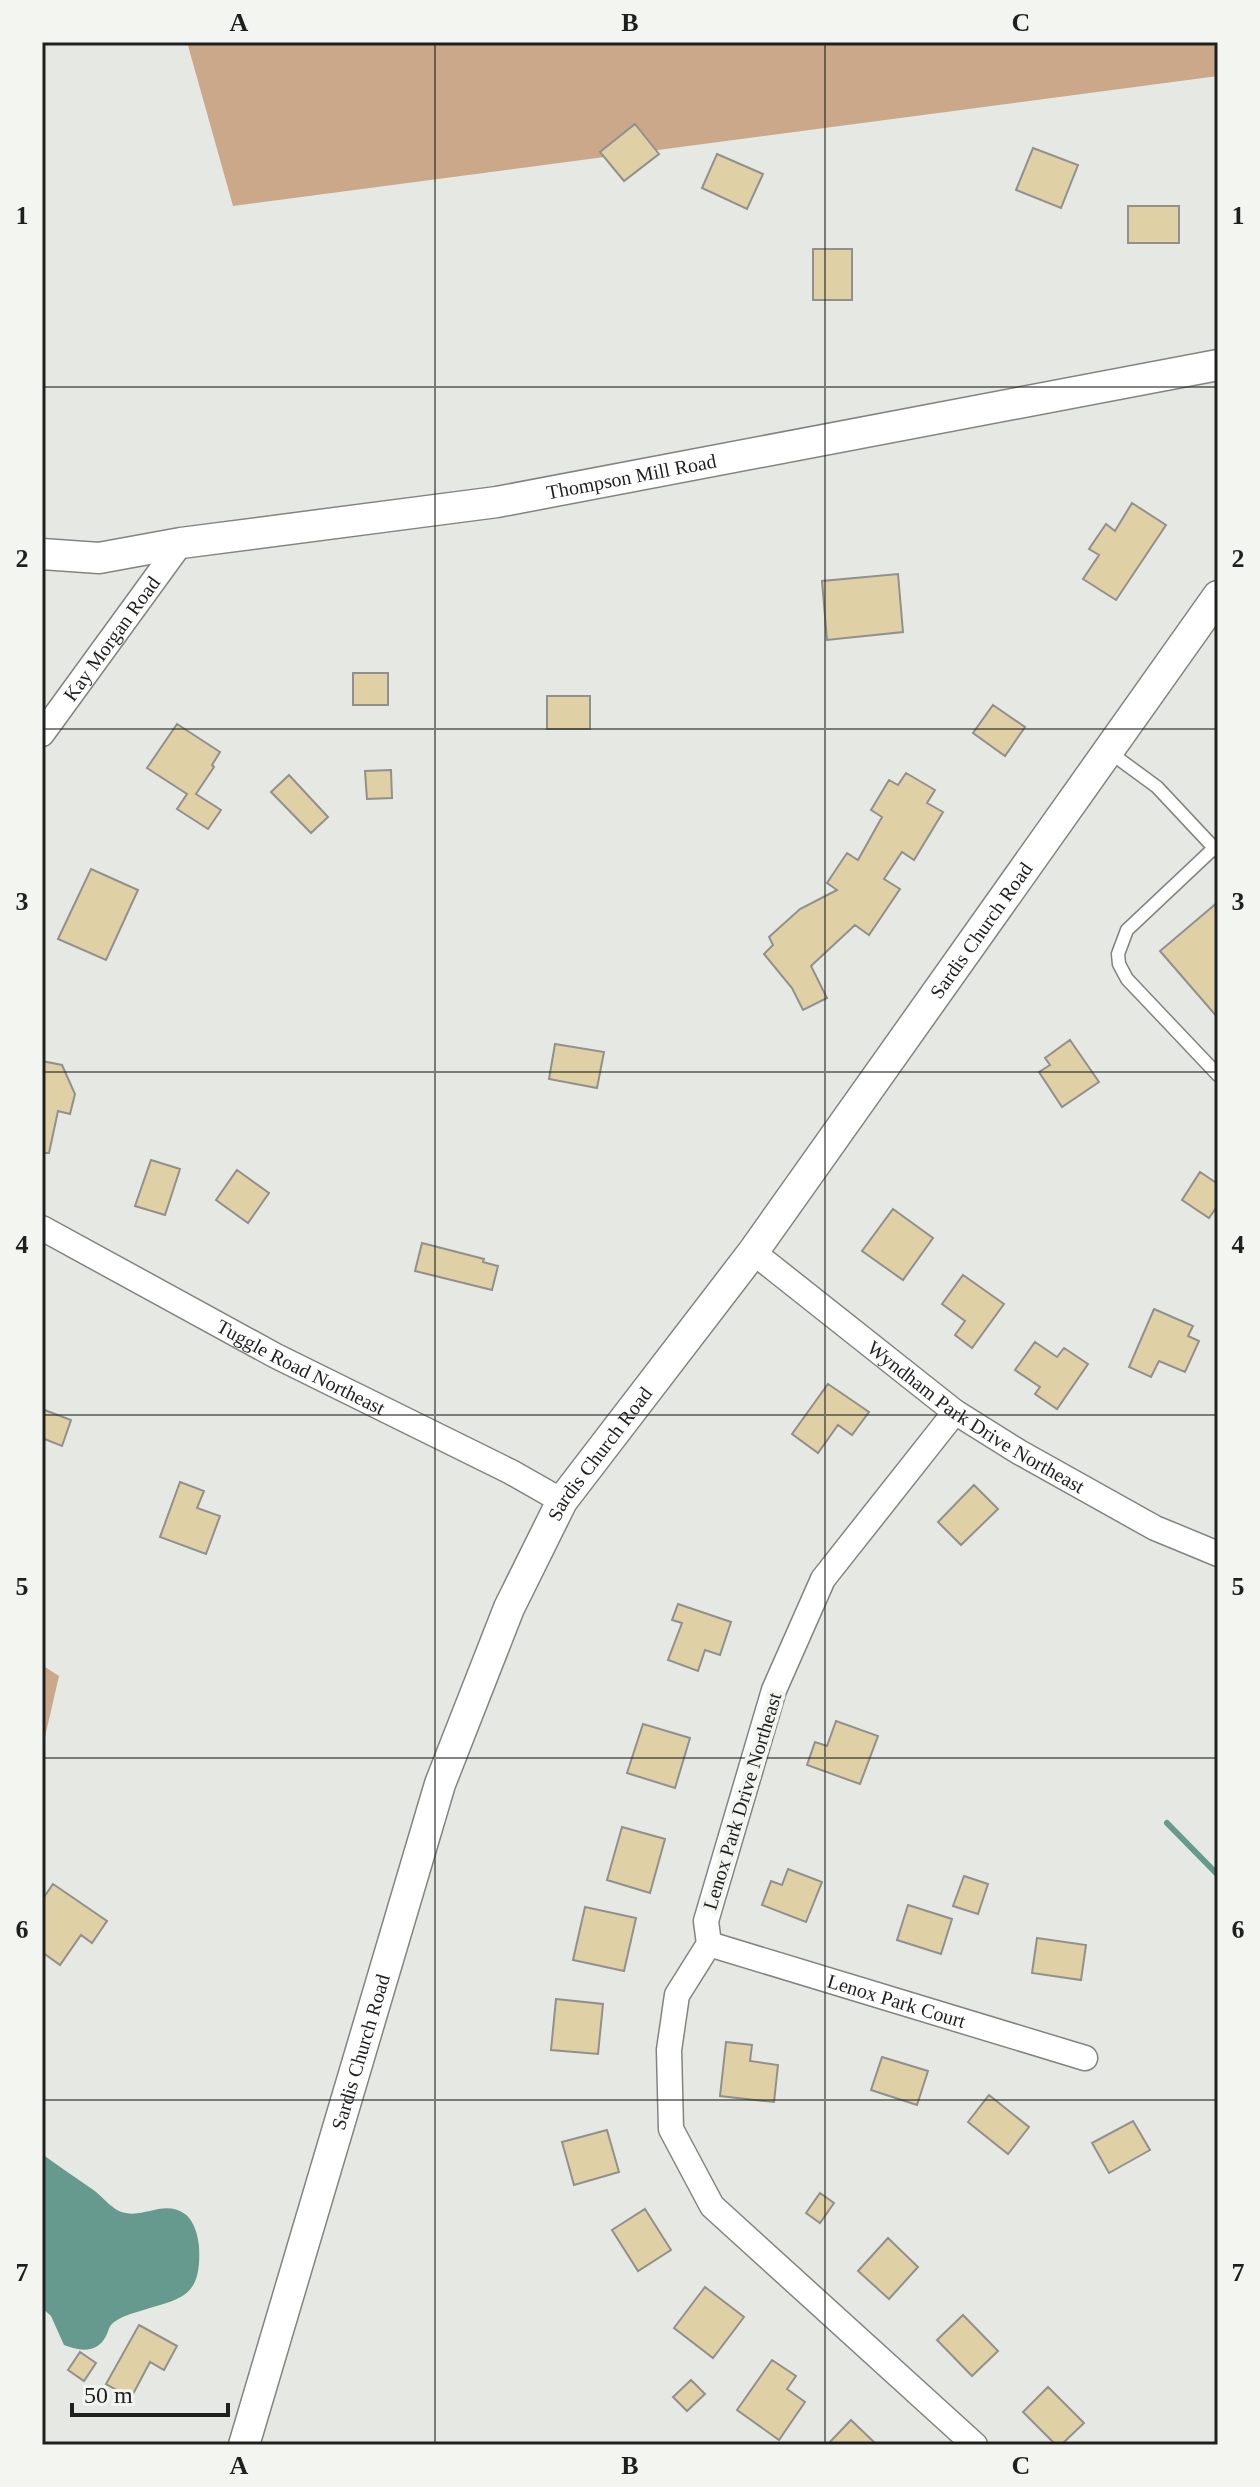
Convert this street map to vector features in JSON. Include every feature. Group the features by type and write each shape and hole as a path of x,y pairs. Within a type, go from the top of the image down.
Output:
{"street":[{"name":"Thompson Mill Road","path":"42,554 99,558 181,543 497,502 1218,365"},
{"name":"Kay Morgan Road","path":"42,734 181,543"},
{"name":"Sardis Church Road","path":"244,2445 440,1784 509,1608 562,1501 753,1252 1218,596"},
{"name":"Tuggle Road Northeast","path":"42,1228 276,1356 511,1472 562,1501"},
{"name":"Wyndham Park Drive Northeast","path":"753,1252 955,1412 1019,1452 1155,1528 1218,1554"},
{"name":"Lenox Park Drive Northeast","path":"955,1412 823,1579 774,1690 706,1921 709,1944 677,1995 669,2050 671,2129 712,2206 975,2445"},
{"name":"Lenox Park Court","path":"709,1944 1085,2058"}],"lane":[{"path":"1108,751 1157,787 1216,850 1127,930 1118,954 1119,964 1127,979 1218,1075"}],"shaded area":[{"path":"187,42 1218,42 1218,76 233,206"},
{"path":"42,1665 59,1676 42,1750"},
{"path":"42,2154 116,2209 133,2214 170,2208 178,2210 188,2217 197,2233 199,2264 192,2287 176,2299 116,2321 102,2342 93,2348 82,2350 64,2345 51,2316 42,2308"}],"building":[{"path":"635,124 659,154 624,181 600,152"},
{"path":"1033,148 1078,165 1061,208 1016,190"},
{"path":"717,154 763,174 747,209 702,188"},
{"path":"1128,206 1179,206 1179,243 1128,243"},
{"path":"813,249 852,249 852,300 813,300"},
{"path":"1132,503 1166,525 1116,600 1083,579 1099,555 1089,549 1106,524 1115,531"},
{"path":"898,574 903,632 827,640 822,581"},
{"path":"353,673 388,673 388,705 353,705"},
{"path":"547,696 590,696 590,729 547,729"},
{"path":"993,705 1025,727 1005,756 973,733"},
{"path":"177,724 220,752 196,794 221,810 208,829 177,809 187,794 147,768"},
{"path":"391,770 392,798 367,799 365,771"},
{"path":"906,773 935,790 927,803 943,812 914,860 902,852 884,879 900,889 869,935 855,925 811,966 827,998 803,1010 792,988 764,954 773,945 769,937 800,909 837,890 827,883 847,853 858,860 882,817 871,810 889,780 898,785"},
{"path":"289,775 328,817 311,833 271,792"},
{"path":"91,869 138,890 106,960 58,939"},
{"path":"1218,902 1218,1018 1160,951"},
{"path":"1070,1040 1099,1082 1062,1107 1039,1072 1050,1065 1045,1058"},
{"path":"555,1044 604,1052 597,1088 549,1079"},
{"path":"42,1061 62,1065 75,1094 70,1114 58,1111 49,1153 42,1153"},
{"path":"151,1160 180,1169 165,1215 135,1206"},
{"path":"237,1170 269,1193 248,1223 216,1200"},
{"path":"1200,1172 1218,1184 1218,1205 1209,1218 1182,1200"},
{"path":"893,1209 933,1238 903,1280 862,1251"},
{"path":"422,1243 484,1259 483,1262 498,1266 492,1290 415,1271"},
{"path":"963,1275 1004,1304 972,1348 955,1335 965,1321 942,1304"},
{"path":"1154,1309 1193,1326 1188,1336 1199,1341 1185,1372 1159,1361 1151,1377 1129,1367"},
{"path":"1035,1342 1057,1357 1064,1348 1088,1364 1057,1409 1035,1394 1040,1387 1015,1370"},
{"path":"828,1384 869,1412 852,1435 838,1425 818,1453 792,1434"},
{"path":"42,1409 71,1420 62,1446 42,1438"},
{"path":"180,1482 204,1491 197,1508 220,1516 206,1554 160,1537"},
{"path":"974,1485 998,1509 961,1545 938,1522"},
{"path":"678,1604 731,1622 720,1655 705,1650 698,1671 668,1660 682,1623 672,1620"},
{"path":"836,1721 878,1736 860,1784 807,1765 815,1742 827,1746"},
{"path":"643,1724 690,1738 675,1788 627,1773"},
{"path":"622,1827 665,1839 650,1893 607,1880"},
{"path":"788,1869 822,1882 806,1922 762,1905 771,1881 782,1885"},
{"path":"964,1876 988,1884 978,1914 953,1906"},
{"path":"53,1884 107,1921 92,1943 81,1935 60,1965 42,1952 42,1900"},
{"path":"908,1905 952,1919 941,1954 897,1940"},
{"path":"585,1907 636,1918 624,1971 573,1960"},
{"path":"1037,1938 1086,1945 1081,1980 1032,1973"},
{"path":"556,1999 603,2004 598,2054 551,2050"},
{"path":"726,2042 752,2045 750,2061 778,2065 774,2102 720,2096"},
{"path":"882,2057 928,2071 917,2105 871,2090"},
{"path":"989,2095 1029,2127 1008,2154 968,2122"},
{"path":"1133,2121 1150,2150 1109,2173 1092,2143"},
{"path":"607,2130 619,2172 574,2185 562,2142"},
{"path":"820,2193 834,2203 820,2223 806,2213"},
{"path":"645,2209 671,2250 638,2271 612,2230"},
{"path":"888,2238 918,2267 889,2299 858,2271"},
{"path":"705,2287 744,2317 713,2358 674,2328"},
{"path":"963,2315 998,2351 972,2376 937,2340"},
{"path":"139,2325 177,2346 164,2370 150,2362 131,2398 106,2384"},
{"path":"80,2352 96,2363 84,2381 68,2370"},
{"path":"772,2360 796,2376 787,2389 805,2402 779,2440 737,2410"},
{"path":"691,2380 705,2394 687,2411 673,2397"},
{"path":"1048,2387 1084,2423 1061,2445 1056,2445 1023,2412"},
{"path":"851,2420 877,2445 827,2445"}],"waterway":[{"path":"1167,1823 1218,1875"}]}
